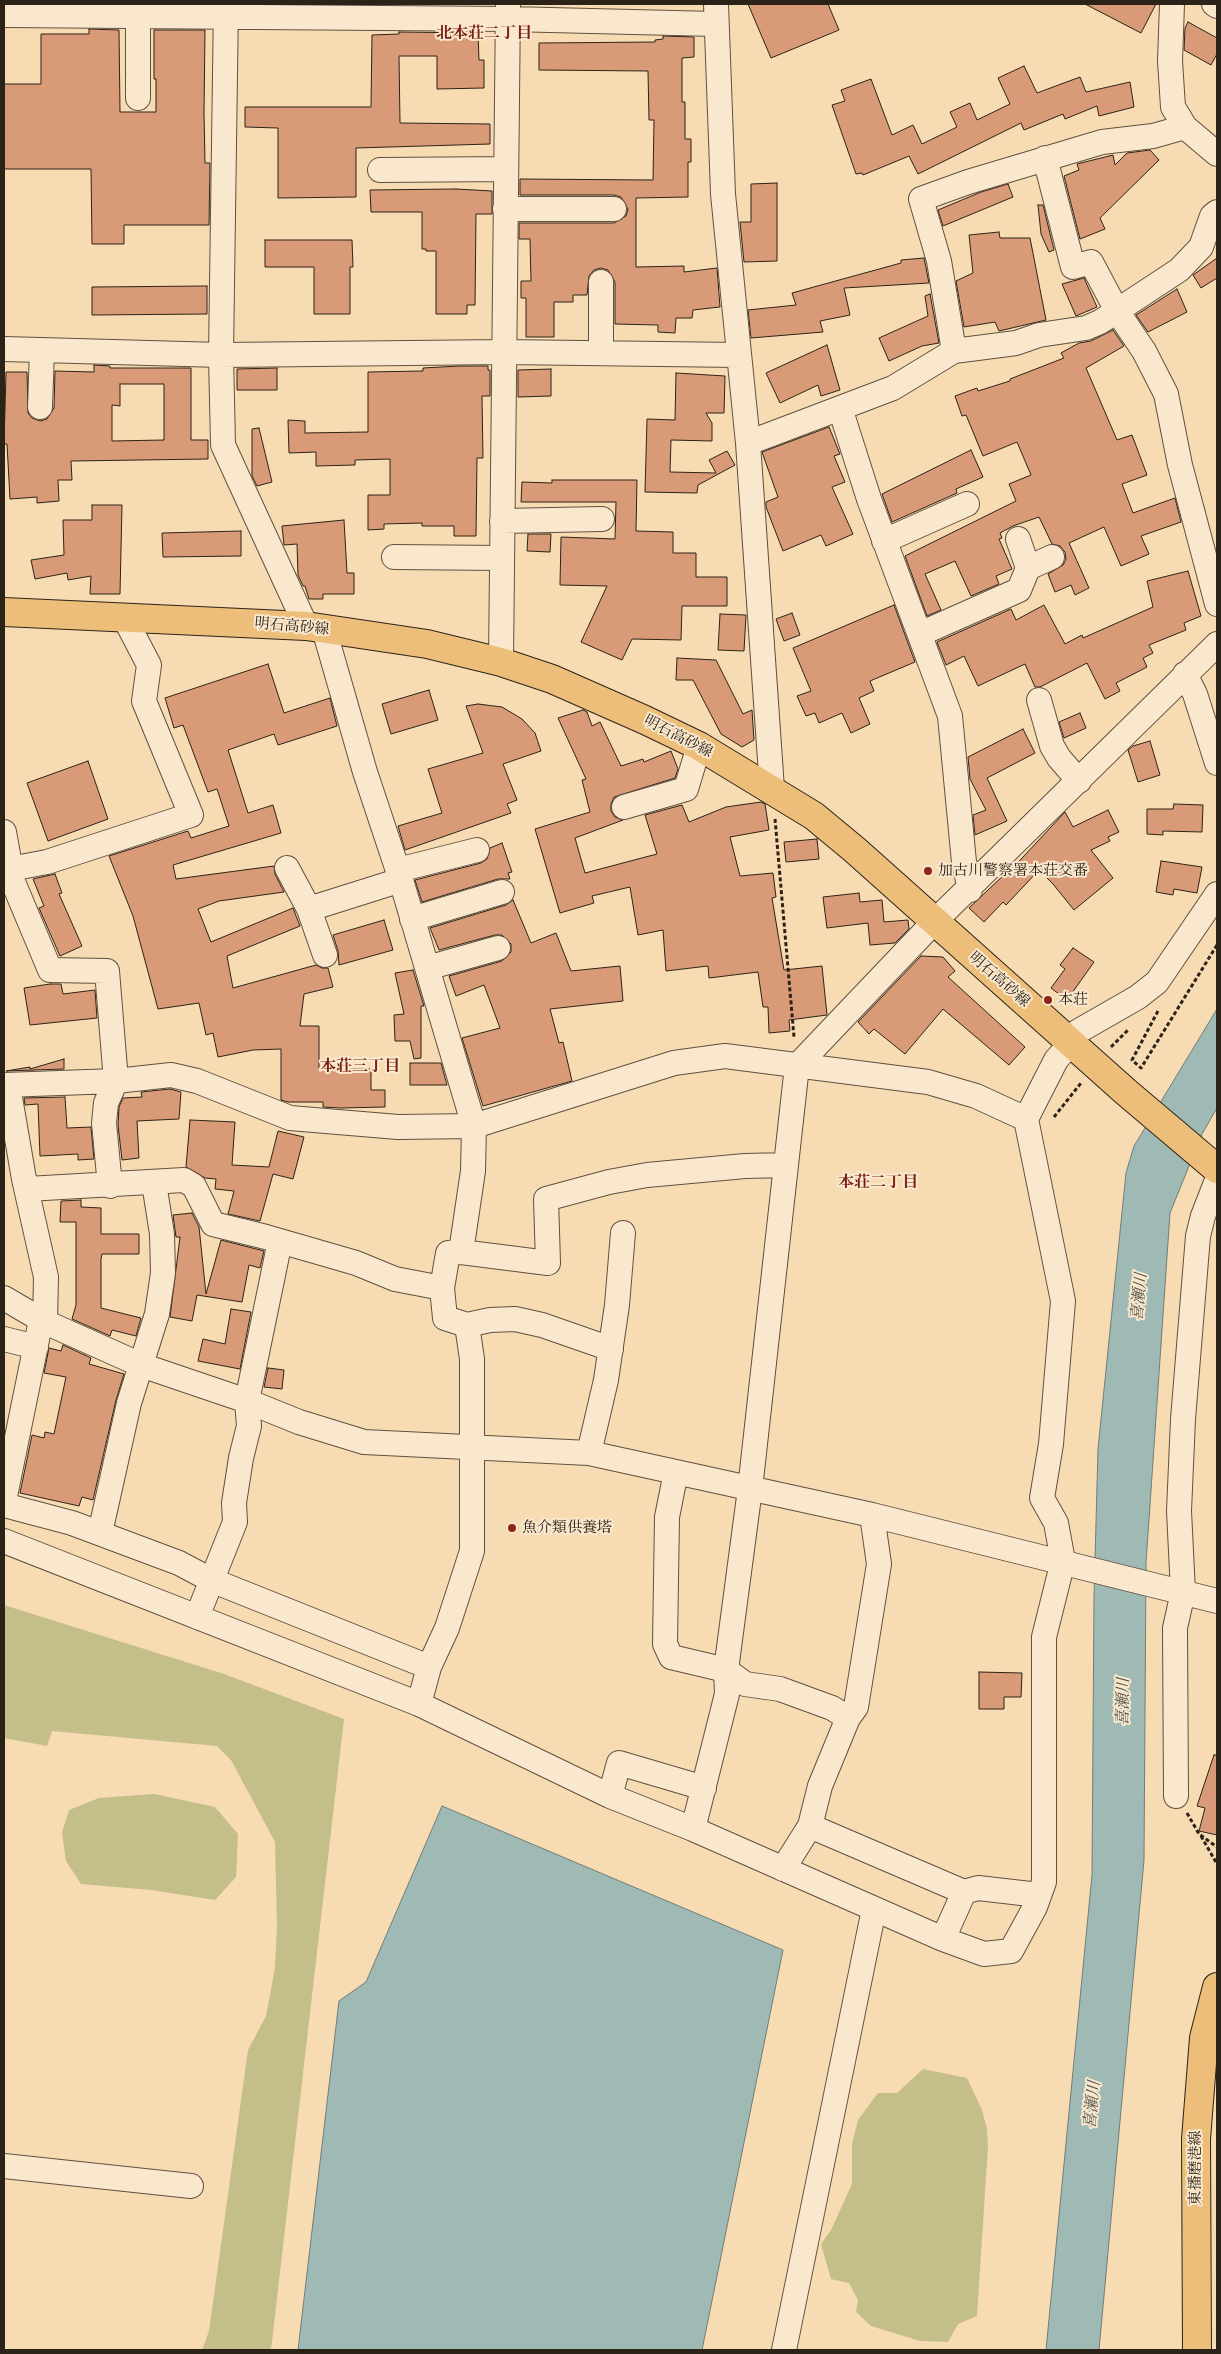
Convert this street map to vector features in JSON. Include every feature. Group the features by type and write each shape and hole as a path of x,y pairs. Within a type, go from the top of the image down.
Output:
{"main road":[{"name":"明石高砂線","path":"4,612 315,627 427,644 501,662 552,679 699,746 772,789 828,827 1216,1172"},
{"name":"東播磨港線","path":"1197,2350 1196,2139 1217,1987"}],"street":[{"path":"1172,4 1170,61 1173,107 1185,127 1217,154"},
{"path":"4,15 47,10 716,14 723,194 748,442 772,789"},
{"path":"226,11 220,355 223,445 315,627 399,875 474,1126 474,1170 461,1252"},
{"path":"138,98 146,12"},
{"path":"501,662 508,12"},
{"path":"954,351 939,261 921,199 1045,158 1102,142 1153,136 1185,127"},
{"path":"1045,158 1074,267 1091,262 1117,311 1144,351 1166,394 1180,465 1217,604"},
{"path":"380,170 506,168"},
{"path":"505,208 614,209"},
{"path":"748,442 893,388 954,351 1016,343 1039,335 1086,328 1117,311 1179,270 1201,247 1212,216 1217,212"},
{"path":"601,282 601,353"},
{"path":"4,349 220,355 504,352 739,355"},
{"path":"40,407 42,350"},
{"path":"840,408 884,541 950,716 964,862 970,890"},
{"path":"884,541 967,504"},
{"path":"502,521 602,519"},
{"path":"920,634 1019,590 1028,568 1018,539"},
{"path":"394,557 502,558"},
{"path":"1028,568 1052,557"},
{"path":"9,880 47,862 191,815 144,701 149,665 124,617"},
{"path":"693,1829 727,1694 726,1670 750,1489 797,1066 934,922 970,890 1217,644"},
{"path":"1185,674 1195,694 1217,763"},
{"path":"1039,700 1052,746 1058,758 1079,781"},
{"path":"624,809 686,789 699,746"},
{"path":"4,832 9,880 50,970 107,970 116,1081 106,1103 104,1123 110,1186"},
{"path":"309,908 399,875 477,850"},
{"path":"287,868 309,908 325,955"},
{"path":"412,919 502,892"},
{"path":"4,1541 419,1704 610,1796 693,1829 943,1939 984,1954 1011,1950 1044,1882 1044,1637 1063,1561 1056,1523 1042,1498 1051,1444 1063,1301 1026,1119 1056,1060 1071,1043 1077,1032 1138,997 1157,982 1217,894"},
{"path":"427,968 498,948"},
{"path":"4,1500 43,1321 46,1277 6,1086 116,1081 171,1075 197,1081 290,1118 398,1127 474,1126 674,1063 725,1056 928,1082 976,1096 1026,1119"},
{"path":"610,1349 542,1325 515,1320 490,1320 467,1325 445,1318 442,1288 448,1253 461,1252 548,1263 546,1199 609,1182 647,1175 745,1166 786,1165"},
{"path":"1176,1796 1175,1628 1182,1592 1180,1493 1183,1419 1198,1236 1202,1216 1216,1172"},
{"path":"27,1189 110,1186 184,1180 194,1186 213,1224 356,1263 395,1279 442,1288"},
{"path":"100,1533 129,1403 157,1314 164,1273 162,1234 154,1183"},
{"path":"589,1453 617,1305 622,1233"},
{"path":"198,1617 235,1522 234,1503 239,1467 249,1426 247,1401 280,1241"},
{"path":"4,1298 43,1321 141,1365 247,1401 299,1422 364,1442 589,1453 872,1515 1063,1561 1217,1601"},
{"path":"419,1704 429,1667 447,1628 472,1551 472,1359 467,1325"},
{"path":"4,1338 36,1347"},
{"path":"676,1472 667,1517 664,1644 671,1657 726,1670 745,1684 780,1689 832,1708 848,1718"},
{"path":"4,1505 72,1523 179,1563 211,1580 429,1667"},
{"path":"782,1869 810,1826 820,1786 848,1718 856,1707 879,1564 872,1515"},
{"path":"610,1796 619,1763 704,1788"},
{"path":"810,1826 964,1892 978,1888 1039,1895"},
{"path":"943,1939 964,1892"},
{"path":"784,2350 874,1909"},
{"path":"4,2166 191,2186"}],"path":[{"path":"772,789 797,1066"},
{"path":"1151,1006 1159,1010 1132,1060 1141,1068 1217,945"},
{"path":"1111,1048 1131,1027"},
{"path":"1032,1145 1084,1078"},
{"path":"1176,1796 1217,1864"},
{"path":"1199,1834 1217,1847"}],"shaded area":[{"path":"4,1605 224,1674 344,1719 271,2350 202,2350 209,2331 248,2050 266,2016 275,1968 277,1926 275,1842 231,1760 217,1746 52,1731 47,1746 4,1738"},
{"path":"154,1794 215,1807 238,1834 236,1877 215,1900 151,1890 81,1884 66,1861 62,1832 69,1810 99,1798"},
{"path":"923,2069 967,2078 982,2110 987,2129 988,2146 977,2316 958,2324 948,2342 920,2341 871,2326 856,2312 858,2300 849,2283 831,2279 821,2244 831,2230 852,2184 852,2144 858,2120 878,2093 897,2093"}],"water":[{"name":"喜瀬川","path":"1217,1009 1217,1108 1202,1134 1170,1213 1146,1563 1144,1860 1099,2350 1046,2350 1092,1875 1094,1597 1098,1449 1126,1173 1134,1146"},
{"path":"442,1806 783,1950 702,2350 298,2350 339,2001 366,1982"}],"building":[{"path":"748,4 828,4 839,30 771,58"},
{"path":"1085,4 1156,4 1141,33"},
{"path":"1188,22 1217,38 1217,54 1211,65 1184,50 1185,28"},
{"path":"89,29 119,30 120,112 156,112 154,30 205,30 205,163 210,163 209,225 124,225 124,244 92,244 91,169 4,169 4,84 41,84 41,34 89,34"},
{"path":"399,32 478,33 479,60 484,60 484,88 437,89 437,56 399,56 400,123 490,124 490,144 356,148 356,197 278,198 278,128 245,127 245,107 371,107 372,35 399,34"},
{"path":"663,36 694,37 694,57 682,58 682,102 685,102 685,139 691,139 691,162 688,162 688,197 636,198 636,267 684,266 684,272 717,268 720,307 693,310 692,318 676,318 675,333 658,332 658,325 615,324 615,282 608,270 601,268 594,270 589,276 587,295 573,295 573,302 554,302 554,337 526,337 526,298 521,298 521,281 531,281 530,239 519,239 519,223 614,223 626,216 628,209 621,197 614,195 520,195 520,179 653,180 654,120 649,120 648,71 539,70 539,43 655,42 655,40 663,39"},
{"path":"1024,66 1037,93 1080,77 1086,92 1130,82 1134,107 1099,116 1097,106 1065,119 1063,114 1024,130 1021,123 918,174 909,156 863,175 862,173 856,174 832,105 845,101 841,90 871,79 892,135 913,125 922,144 957,127 950,112 970,103 977,120 1010,104 998,78"},
{"path":"1150,150 1159,160 1100,218 1105,229 1080,239 1064,176 1079,170 1077,164 1113,155 1115,165 1127,153"},
{"path":"777,183 777,261 744,262 740,222 751,222 751,184"},
{"path":"1008,184 1013,197 943,226 938,210 981,192"},
{"path":"456,189 492,191 492,214 476,214 475,305 467,305 467,314 436,314 436,251 422,249 422,212 371,212 370,190"},
{"path":"1038,205 1043,205 1054,250 1049,252 1041,234"},
{"path":"999,232 1000,238 1030,238 1046,320 999,331 995,322 964,327 956,281 973,273 969,235"},
{"path":"265,240 352,240 353,267 350,267 350,314 314,314 314,267 265,267"},
{"path":"924,258 929,283 844,288 850,315 820,321 823,332 751,338 748,310 796,305 792,293 901,263 901,260"},
{"path":"1217,258 1217,278 1201,288 1193,275"},
{"path":"1084,278 1097,307 1076,316 1062,284"},
{"path":"207,286 207,314 92,315 92,287"},
{"path":"1177,289 1187,312 1148,332 1136,315"},
{"path":"930,294 939,343 922,346 889,361 879,338 928,316 925,296"},
{"path":"1113,330 1124,346 1086,368 1117,440 1132,435 1147,475 1122,484 1133,513 1175,498 1181,522 1141,536 1149,554 1121,566 1104,527 1069,543 1089,588 1075,595 1071,585 1055,592 1048,574 1063,565 1066,559 1065,552 1060,546 1052,544 1039,517 1013,526 1000,533 1002,538 999,539 1012,569 996,576 999,584 971,596 955,561 925,574 941,610 927,616 905,556 1016,501 1009,484 1031,475 1017,442 983,456 966,415 962,416 955,396 977,388 978,391 1010,381 1010,379 1064,358 1061,353 1079,343 1091,341"},
{"path":"827,345 840,390 821,396 818,385 780,403 766,373"},
{"path":"94,365 110,366 110,368 191,368 191,440 208,440 208,459 71,461 72,480 58,480 59,501 37,503 37,497 10,499 7,444 4,444 6,372 27,372 28,413 32,418 40,421 47,419 54,408 55,371 94,372","holes":["120,384 164,384 164,440 112,441 112,405 120,406"]},
{"path":"488,366 488,370 490,370 490,396 482,396 483,458 477,458 476,536 454,536 454,526 422,526 422,523 384,524 384,529 368,530 368,495 390,495 390,459 355,460 355,465 316,466 316,452 289,453 288,420 305,421 305,433 368,432 368,372 423,371 423,368"},
{"path":"277,368 277,390 237,390 237,369"},
{"path":"551,369 551,396 518,397 518,370"},
{"path":"676,373 725,376 724,413 706,413 712,423 712,441 671,440 670,472 716,473 709,460 727,451 735,465 698,485 697,493 645,492 647,419 675,420"},
{"path":"829,427 840,454 834,456 845,482 832,487 853,534 826,546 821,535 783,551 766,507 766,502 778,497 762,452"},
{"path":"259,428 272,482 257,486 252,476 252,429"},
{"path":"971,450 983,477 956,489 957,493 892,522 882,494"},
{"path":"552,480 637,480 636,531 673,532 673,553 696,553 696,577 727,577 727,606 682,606 681,640 632,639 622,660 581,642 607,586 560,585 561,537 615,539 616,502 521,502 522,482 552,483"},
{"path":"92,505 122,505 120,594 90,594 91,576 68,580 67,573 35,579 31,560 64,555 63,520 92,520"},
{"path":"344,520 347,573 354,573 354,594 323,594 323,599 309,599 305,586 303,586 298,575 297,544 284,545 282,526"},
{"path":"241,531 241,556 163,557 162,533"},
{"path":"528,534 551,534 550,552 527,551"},
{"path":"1188,571 1201,616 1184,623 1186,630 1149,645 1153,653 1143,658 1147,667 1116,683 1120,691 1105,699 1087,663 1040,687 1035,687 1025,664 978,686 964,656 946,665 937,642 1011,609 1016,620 1044,605 1065,644 1082,635 1083,638 1153,607 1147,581"},
{"path":"894,605 915,662 870,681 874,691 859,698 870,724 851,733 842,713 819,723 815,713 806,716 797,696 811,691 793,648"},
{"path":"792,613 800,635 784,641 776,619"},
{"path":"720,614 746,615 744,651 718,650"},
{"path":"677,658 716,660 743,714 752,710 754,740 742,747 721,734 693,680 676,680"},
{"path":"268,664 284,713 330,698 337,726 278,745 274,734 228,750 248,813 273,805 281,833 173,865 176,879 274,866 275,874 284,892 219,901 198,909 211,942 293,908 300,926 227,956 233,988 316,965 328,968 333,987 304,994 300,1026 319,1026 319,1069 371,1069 371,1090 385,1090 385,1107 323,1107 323,1102 288,1102 281,1100 281,1049 253,1050 218,1057 213,1033 206,1035 199,1003 158,1009 133,916 109,856 188,831 191,838 229,826 217,789 208,792 183,725 174,728 165,698"},
{"path":"429,690 438,720 391,734 382,704"},
{"path":"478,704 502,707 522,719 535,733 541,751 503,764 517,800 507,804 511,813 405,850 398,826 442,813 428,769 483,753 466,706"},
{"path":"583,710 587,712 592,726 600,722 621,766 643,759 644,762 671,751 678,769 675,778 614,797 611,811 615,817 623,820 575,838 585,873 657,854 645,815 682,805 689,822 726,807 761,802 765,804 769,830 730,837 740,876 773,873 776,897 772,898 784,970 822,966 827,1015 789,1020 790,1031 769,1033 768,1007 763,1007 758,972 709,978 708,966 666,971 663,930 638,935 630,887 592,896 594,903 560,913 535,829 590,812 582,780 586,779 558,718"},
{"path":"1080,713 1086,728 1064,738 1059,722"},
{"path":"1023,729 1035,753 987,778 1007,821 975,835 973,815 986,810 970,779 968,757"},
{"path":"1150,741 1160,775 1138,782 1128,750 1133,746"},
{"path":"88,761 108,819 48,841 27,783"},
{"path":"1174,804 1203,805 1202,832 1163,831 1163,835 1147,834 1147,809 1173,809"},
{"path":"1108,810 1119,832 1108,837 1110,841 1091,850 1113,878 1074,910 1039,870 1006,905 1003,902 984,922 969,908 1009,872 1065,812 1073,827"},
{"path":"817,839 819,859 786,862 784,842"},
{"path":"502,843 512,872 508,873 510,879 498,879 422,902 415,880 481,863 487,859 490,848"},
{"path":"1161,861 1202,867 1197,893 1174,889 1173,895 1156,892"},
{"path":"55,874 62,893 59,894 82,946 60,956 39,908 44,906 33,879"},
{"path":"859,893 860,902 882,900 884,922 908,920 909,929 895,943 870,945 868,923 827,928 823,897"},
{"path":"513,900 531,943 556,933 571,971 620,966 623,1001 550,1009 559,1043 563,1042 572,1081 483,1106 462,1038 500,1028 484,985 456,996 449,976 502,961 511,952 511,944 502,935 495,935 439,950 430,928 506,905"},
{"path":"384,920 393,950 339,965 338,951 333,935"},
{"path":"1073,948 1094,962 1067,1000 1051,988 1065,969 1060,965"},
{"path":"921,956 943,957 955,971 948,977 1025,1047 1009,1065 943,1009 905,1054 874,1029 869,1034 858,1022"},
{"path":"413,970 424,1006 421,1006 421,1058 414,1059 410,1041 395,1041 394,1015 404,1014 395,973"},
{"path":"61,984 63,994 95,990 97,1018 30,1025 24,988"},
{"path":"64,1059 64,1069 6,1071 30,1067 30,1069"},
{"path":"410,1063 441,1063 447,1085 410,1085"},
{"path":"170,1089 181,1092 179,1119 137,1121 139,1158 122,1160 118,1125 119,1107 123,1098 142,1097 141,1092"},
{"path":"65,1097 67,1128 91,1127 94,1159 78,1160 78,1154 40,1156 38,1104 25,1105 24,1098"},
{"path":"190,1120 235,1122 232,1165 269,1167 278,1131 304,1137 293,1179 273,1174 260,1221 228,1214 234,1191 215,1189 216,1179 205,1178 186,1167"},
{"path":"81,1200 81,1207 101,1208 101,1234 139,1234 139,1254 102,1254 101,1259 101,1308 141,1318 136,1336 112,1330 110,1336 72,1319 76,1305 76,1222 60,1222 61,1201"},
{"path":"192,1213 199,1227 206,1294 221,1240 264,1251 260,1268 249,1265 242,1302 197,1295 192,1321 170,1317 180,1237 176,1237 173,1215"},
{"path":"231,1309 251,1312 240,1369 198,1361 203,1339 225,1344"},
{"path":"63,1345 91,1358 89,1364 124,1374 116,1400 93,1500 82,1497 79,1506 20,1493 32,1435 44,1438 45,1432 54,1434 66,1377 44,1373 49,1348 61,1351"},
{"path":"268,1368 284,1370 282,1389 264,1387"},
{"path":"979,1672 1022,1673 1021,1697 1004,1697 1004,1709 979,1709"},
{"path":"1214,1755 1217,1755 1217,1835 1199,1831 1205,1808 1197,1806"}],"place":[{"name":"加古川警察署本荘交番","path":"928,871"},
{"name":"本荘","path":"1048,1000"},
{"name":"魚介類供養塔","path":"512,1528"}],"district":[{"name":"北本荘二丁目","path":"484,34"},
{"name":"本荘三丁目","path":"360,1067"},
{"name":"本荘二丁目","path":"878,1183"}]}
